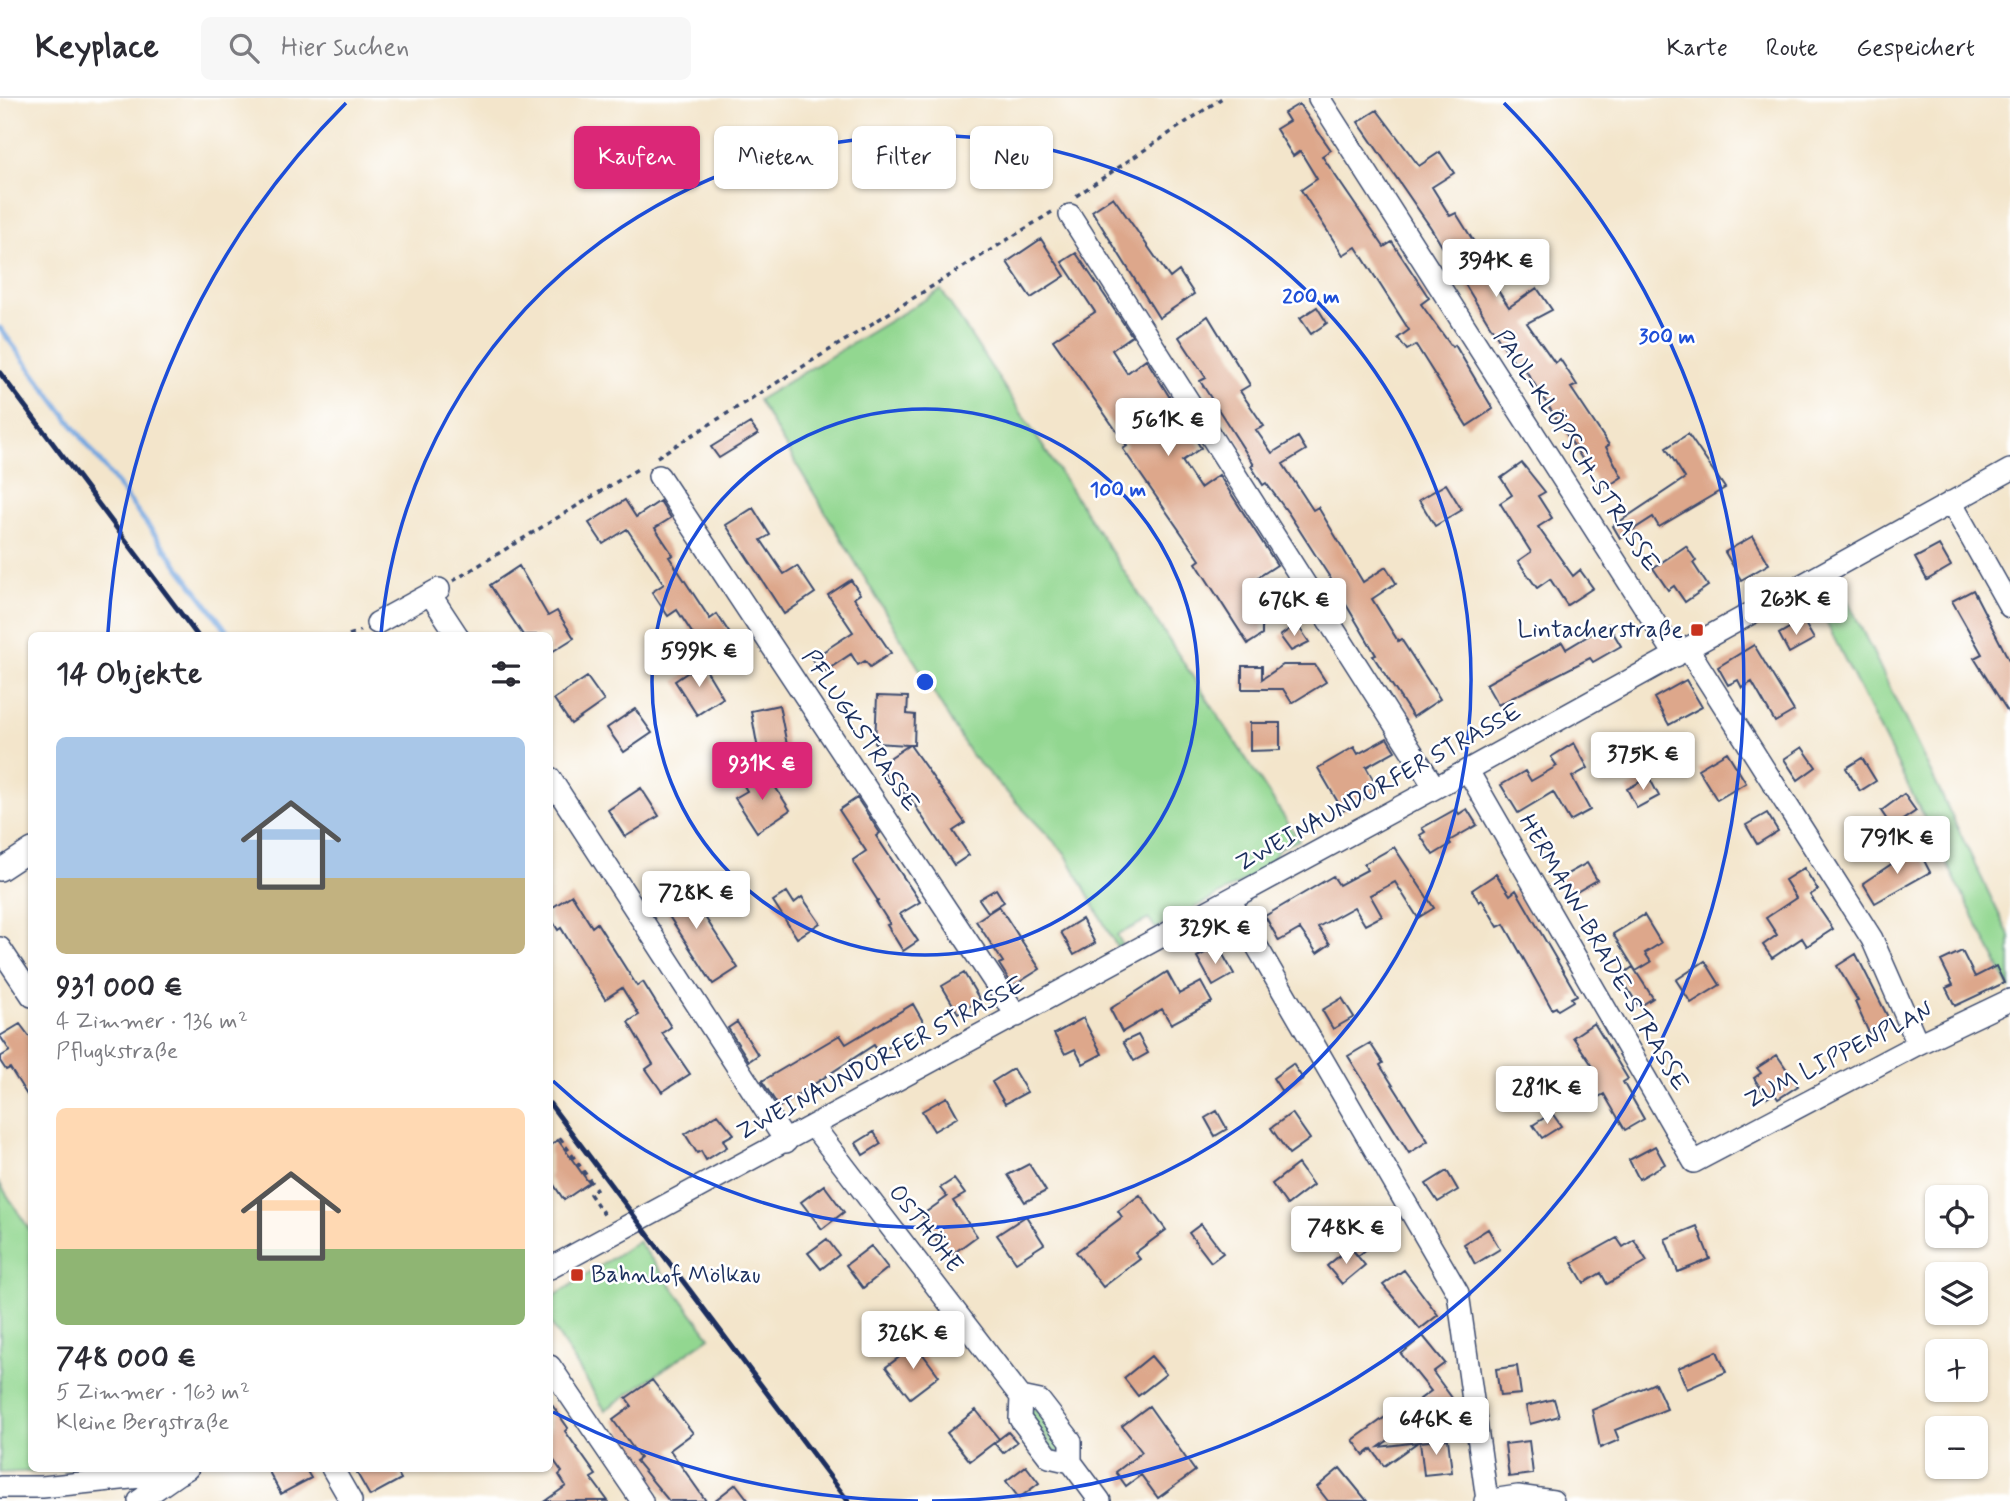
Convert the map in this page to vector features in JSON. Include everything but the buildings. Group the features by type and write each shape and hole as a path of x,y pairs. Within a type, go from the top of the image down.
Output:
{"street":[{"name":"PAUL-KLÖPSCH-STRASSE","path":"1318,98 1872,939 1918,1044"},
{"path":"1066,210 1435,788"},
{"name":"PFLUGKSTRASSE","path":"654,469 1017,1016"},
{"name":"ZWEINAUNDORFER STRASSE","path":"553,1266 1468,771 2010,470"},
{"path":"1951,502 2010,607"},
{"path":"377,623 435,592 455,632"},
{"name":"HERMANN-BRADE-STRASSE","path":"1468,771 1694,1162"},
{"path":"553,783 786,1142"},
{"path":"0,870 28,852"},
{"path":"1230,900 1458,1293 1486,1501 1518,1496 1553,1501"},
{"path":"0,948 28,990"},
{"name":"ZUM LIPPENPLAN","path":"1694,1162 1918,1044 2010,1000"},
{"name":"OSTHÖHE","path":"814,1127 1021,1397 1040,1401 1071,1441 1071,1462 1100,1501"},
{"path":"553,1370 642,1501"},
{"path":"0,1487 42,1487 175,1472"},
{"path":"139,1501 182,1472"},
{"path":"334,1472 351,1501"}],"path":[{"path":"435,592 654,469 1066,210 1222,98"},
{"path":"560,1138 596,1189 590,1194 615,1232"}],"green space":[{"path":"941,290 1299,840 1279,848 1268,868 1156,929 1149,919 1117,935 1122,944 1117,947 1065,853 971,755 758,400"},
{"path":"1838,580 2010,937 2010,989 1812,594"},
{"path":"0,1184 28,1227 28,1472 0,1473"},
{"path":"638,1241 710,1337 605,1410 553,1327 553,1297"},
{"path":"1032,1406 1067,1445 1056,1454 1027,1410"}],"waterway":[{"path":"0,328 228,632"}],"railway":[{"path":"0,373 195,632"},
{"path":"553,1108 848,1501"}],"place":[{"name":"Lintacherstraße","path":"1697,630"},
{"name":"Bahnhof Mölkau","path":"577,1275"}]}
